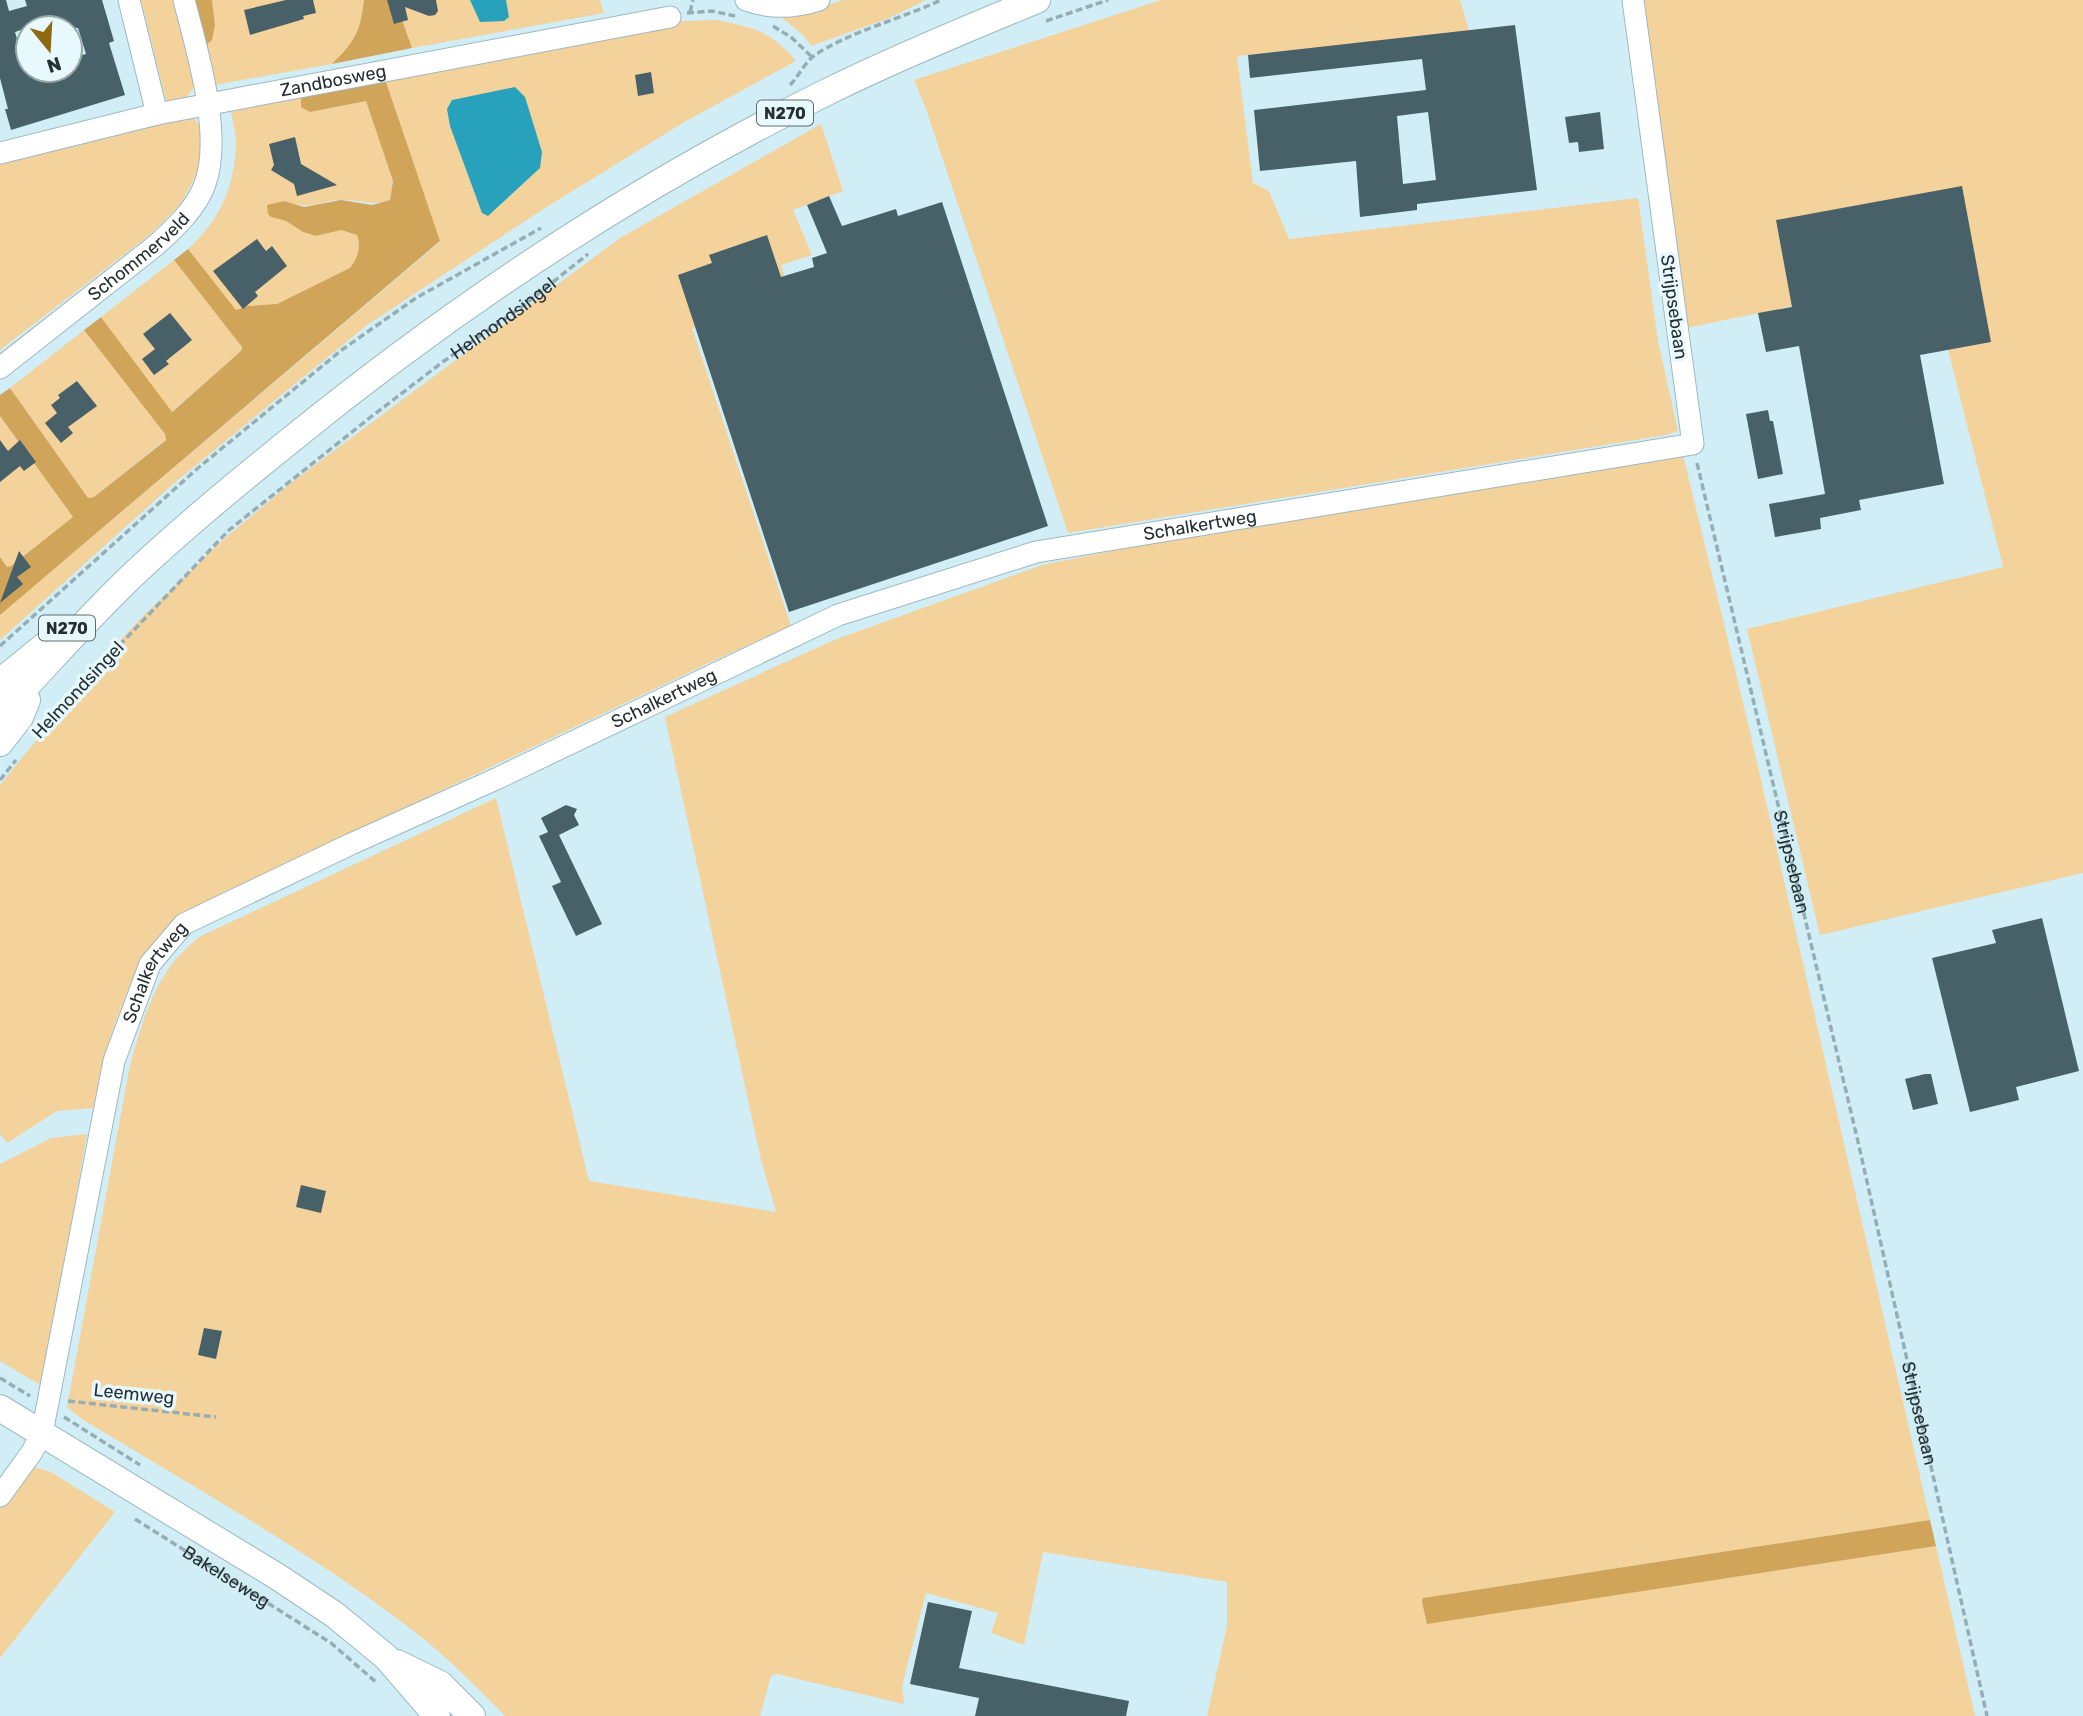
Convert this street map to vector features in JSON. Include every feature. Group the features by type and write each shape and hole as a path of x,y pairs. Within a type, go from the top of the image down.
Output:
{"main road":[{"name":"Helmondsingel","path":"0,714 135,573 214,502 353,390 453,315 546,252 650,188 827,92 932,43 1037,13"},
{"name":"N270","path":"0,682 135,573"},
{"name":"N270","path":"11,748 20,717 39,674"},
{"name":"Bakelseweg","path":"0,1408 278,1577 335,1615 386,1657 437,1716"},
{"name":"Bakelseweg","path":"386,1657 440,1684 472,1716"}],"street":[{"path":"129,0 157,114"},
{"name":"Schommerveld","path":"0,368 155,246 176,227 198,199 205,185 211,139 208,104 184,0"},
{"path":"741,8 798,6 819,0"},
{"name":"Strijpsebaan","path":"1633,0 1693,444"},
{"name":"Zandbosweg","path":"0,153 157,114 680,15"},
{"name":"Schalkertweg","path":"0,1496 29,1457 42,1433 114,1061 150,964 184,924 496,779 838,615 1036,552 1693,444"}],"path":[{"path":"680,15 693,0"},
{"path":"769,24 792,38 812,57 873,27 941,0"},
{"path":"1037,13 1108,0"},
{"path":"680,15 741,8"},
{"name":"Helmondsingel","path":"35,734 229,530 382,408 594,251"},
{"name":"Strijpsebaan","path":"1693,444 1859,1146 1987,1716"},
{"name":"Helmondsingel","path":"0,780 11,748"},
{"name":"Leemweg","path":"49,1399 216,1417"},
{"name":"Bakelseweg","path":"135,1518 331,1643 378,1684"}],"shaded area":[{"path":"141,0 177,0 197,82 186,99 169,103 166,101"},
{"path":"192,0 212,0 215,25 212,40 203,48"},
{"path":"212,0 364,0 361,21 353,42 332,64 214,85 203,48 215,25"},
{"path":"364,0 395,0 412,48 332,64 355,36 361,21"},
{"path":"395,0 600,0 604,13 412,48"},
{"path":"844,0 926,0 889,18 811,46 804,36 780,16"},
{"path":"1161,0 1460,0 1470,34 1237,56 1253,183 1269,191 1289,239 1638,198 1658,341 1678,431 1068,533 914,80"},
{"path":"1634,0 2083,0 2083,873 1820,935 1747,629 2003,567 1930,278 1676,330"},
{"path":"716,20 761,32 778,43 796,61 686,121 545,208 367,325 173,484 0,640 0,615 440,242 385,79 681,21"},
{"path":"385,79 440,241 0,615 0,557 7,567 11,566 73,517 0,416 0,395 10,388 88,498 94,497 166,440 165,434 84,330 101,317 172,412 241,351 242,347 174,260 188,249 236,310 248,306 277,304 350,268 358,252 357,235 341,230 316,236 303,232 286,221 271,217 267,205 284,201 304,207 341,200 372,205 390,200 393,181 366,101 310,112 301,107 301,95"},
{"path":"301,95 310,112 366,101 393,181 390,200 370,203 340,200 308,205 284,201 271,217 286,221 303,232 316,236 341,230 357,235 359,248 356,262 308,291 279,303 235,310 188,249 217,215 228,189 236,145 231,112"},
{"path":"190,115 204,129 203,151 196,175 180,205 152,233 0,350 0,164"},
{"path":"821,124 843,191 793,210 812,255 781,265 791,297 692,328 791,626 371,824 202,907 164,930 142,956 118,1015 107,1047 93,1108 57,1111 7,1143 0,1134 0,785 35,742 55,711 141,618 226,537 296,479 620,238"},
{"path":"174,260 242,347 241,351 171,412 101,317"},
{"path":"84,330 165,434 166,439 94,497 88,498 10,388"},
{"path":"0,416 73,517 7,567 0,557"},
{"path":"1683,455 1748,723 1930,1520 1424,1598 1422,1602 1428,1623 1936,1546 1975,1716 1207,1716 1227,1626 1227,1582 1043,1552 1024,1645 991,1633 998,1613 926,1593 902,1686 904,1704 777,1674 771,1676 760,1716 505,1716 436,1649 372,1600 291,1546 82,1419 67,1407 130,1065 146,1012 164,975 199,937 496,798 589,1181 776,1212 761,1160 665,717 834,640 1042,565 1127,548"},
{"path":"87,1134 42,1386 0,1361 0,1164 51,1138"},
{"path":"34,1467 51,1472 115,1512 0,1658 0,1508 27,1471"},
{"path":"1930,1520 1936,1546 1427,1624 1422,1602 1423,1598"}],"water":[{"path":"470,0 506,0 509,17 504,21 480,22"},
{"path":"515,87 525,97 542,152 540,168 488,216 482,213 450,126 447,109 452,100"}],"building":[{"path":"0,0 6,0 9,11 27,6 25,0 102,0 114,41 109,43 125,95 11,130 5,109 8,109 0,78"},
{"path":"286,0 313,0 316,13 250,35 244,10"},
{"path":"387,0 436,0 438,11 429,16 405,7 408,20 394,24"},
{"path":"1515,25 1537,190 1417,204 1417,210 1360,217 1356,161 1260,171 1254,110 1426,90 1422,59 1250,78 1248,55","holes":["1428,112 1436,180 1403,184 1397,116"]},
{"path":"651,72 654,93 638,96 635,75"},
{"path":"1600,112 1604,149 1579,152 1578,142 1569,143 1565,117"},
{"path":"295,137 301,164 337,185 297,196 294,184 271,170 274,165 269,144"},
{"path":"1962,186 1991,342 1920,355 1944,484 1859,500 1861,510 1820,518 1821,529 1775,537 1769,504 1825,494 1799,346 1766,352 1758,313 1792,307 1776,220"},
{"path":"829,196 842,226 896,209 898,216 942,202 1048,526 789,612 678,275 712,263 709,255 767,235 781,277 814,267 812,258 827,253 807,205"},
{"path":"257,239 266,251 272,246 287,266 255,292 258,296 243,309 213,271"},
{"path":"170,313 192,340 166,361 169,364 154,375 142,359 155,349 143,334"},
{"path":"77,381 97,406 68,427 73,433 61,443 45,423 57,413 51,405 60,398 58,395"},
{"path":"1768,410 1770,421 1773,421 1783,474 1758,479 1746,414"},
{"path":"0,440 8,451 20,440 36,462 24,471 20,466 0,482"},
{"path":"19,551 31,567 17,577 23,584 0,603"},
{"path":"566,805 577,809 574,815 579,825 559,835 602,924 576,936 552,886 561,882 539,836 548,832 541,818"},
{"path":"2042,918 2079,1071 2016,1087 2019,1100 1970,1112 1932,958 1996,943 1992,930"},
{"path":"1931,1074 1938,1104 1913,1110 1905,1079"},
{"path":"301,1185 326,1191 321,1213 296,1207"},
{"path":"204,1328 222,1331 216,1359 198,1355"},
{"path":"928,1602 972,1611 959,1668 1129,1701 1126,1716 975,1716 979,1698 910,1684"}]}
